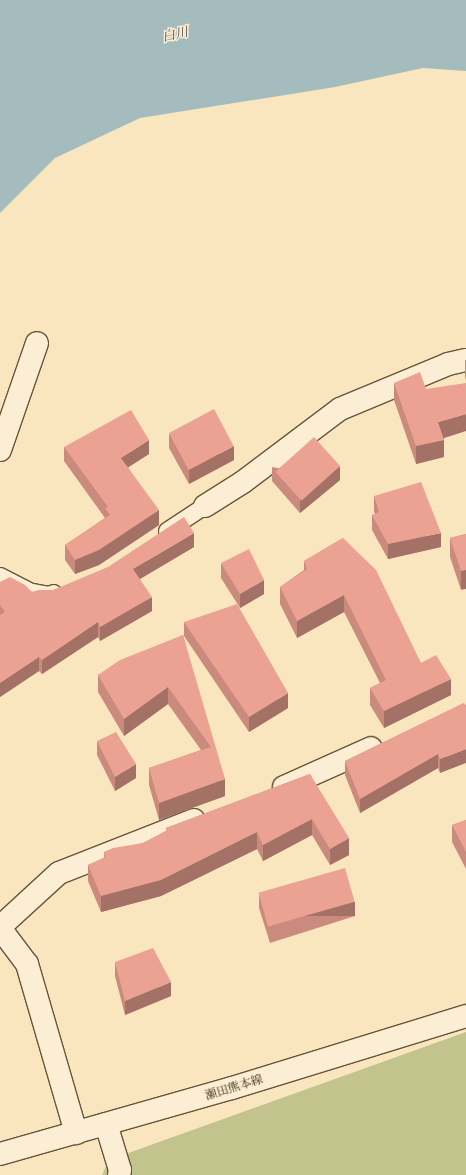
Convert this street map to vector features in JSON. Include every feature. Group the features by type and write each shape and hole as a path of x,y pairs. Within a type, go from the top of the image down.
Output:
{"street":[{"path":"0,450 37,343"},
{"path":"206,506 243,482 340,409 448,364 466,360"},
{"path":"264,794 328,769 390,739"},
{"path":"76,1133 27,964 0,927 59,873 213,813"},
{"name":"瀬田熊本線","path":"0,1154 232,1088 466,1016"},
{"path":"106,1124 120,1170 119,1175"}],"lane":[{"path":"154,540 206,506"},
{"path":"0,576 32,592 49,595 69,587"}],"green space":[{"path":"466,1032 466,1175 102,1175 109,1160"}],"water":[{"name":"白川","path":"0,0 466,0 466,71 423,68 335,87 140,118 55,158 0,213"}],"building":[{"path":"420,372 426,389 466,383 466,414 438,422 444,440 416,446 394,383"},
{"path":"214,409 234,446 189,470 169,433"},
{"path":"131,410 149,440 121,458 159,510 99,550 75,560 65,545 110,515 105,508 108,507 64,447"},
{"path":"314,437 340,466 301,501 275,472"},
{"path":"421,482 441,533 388,544 372,515 379,512 374,496"},
{"path":"184,517 194,533 133,569 152,597 100,627 98,622 42,660 39,657 0,683 0,615 5,612 0,605 0,582 10,577 25,585 32,592 39,590 53,590 108,567"},
{"path":"466,534 466,570 461,571 450,538"},
{"path":"343,538 376,570 421,663 436,655 451,679 384,711 370,688 386,680 344,595 297,621 280,587 307,569 304,561"},
{"path":"249,549 264,580 240,594 221,563"},
{"path":"237,604 288,693 249,717 184,622"},
{"path":"183,635 225,779 159,803 149,768 211,747 168,687 124,719 98,675 120,660"},
{"path":"464,703 466,705 466,749 440,759 438,754 360,799 345,761"},
{"path":"116,732 136,764 115,777 97,741"},
{"path":"310,774 349,838 330,849 312,819 263,845 257,832 161,880 101,896 88,865 105,857 104,852 113,848 143,843 166,831 166,828"},
{"path":"466,820 466,852 452,825"},
{"path":"345,868 355,902 268,926 258,893"},
{"path":"153,948 171,982 125,1001 115,962"}]}
